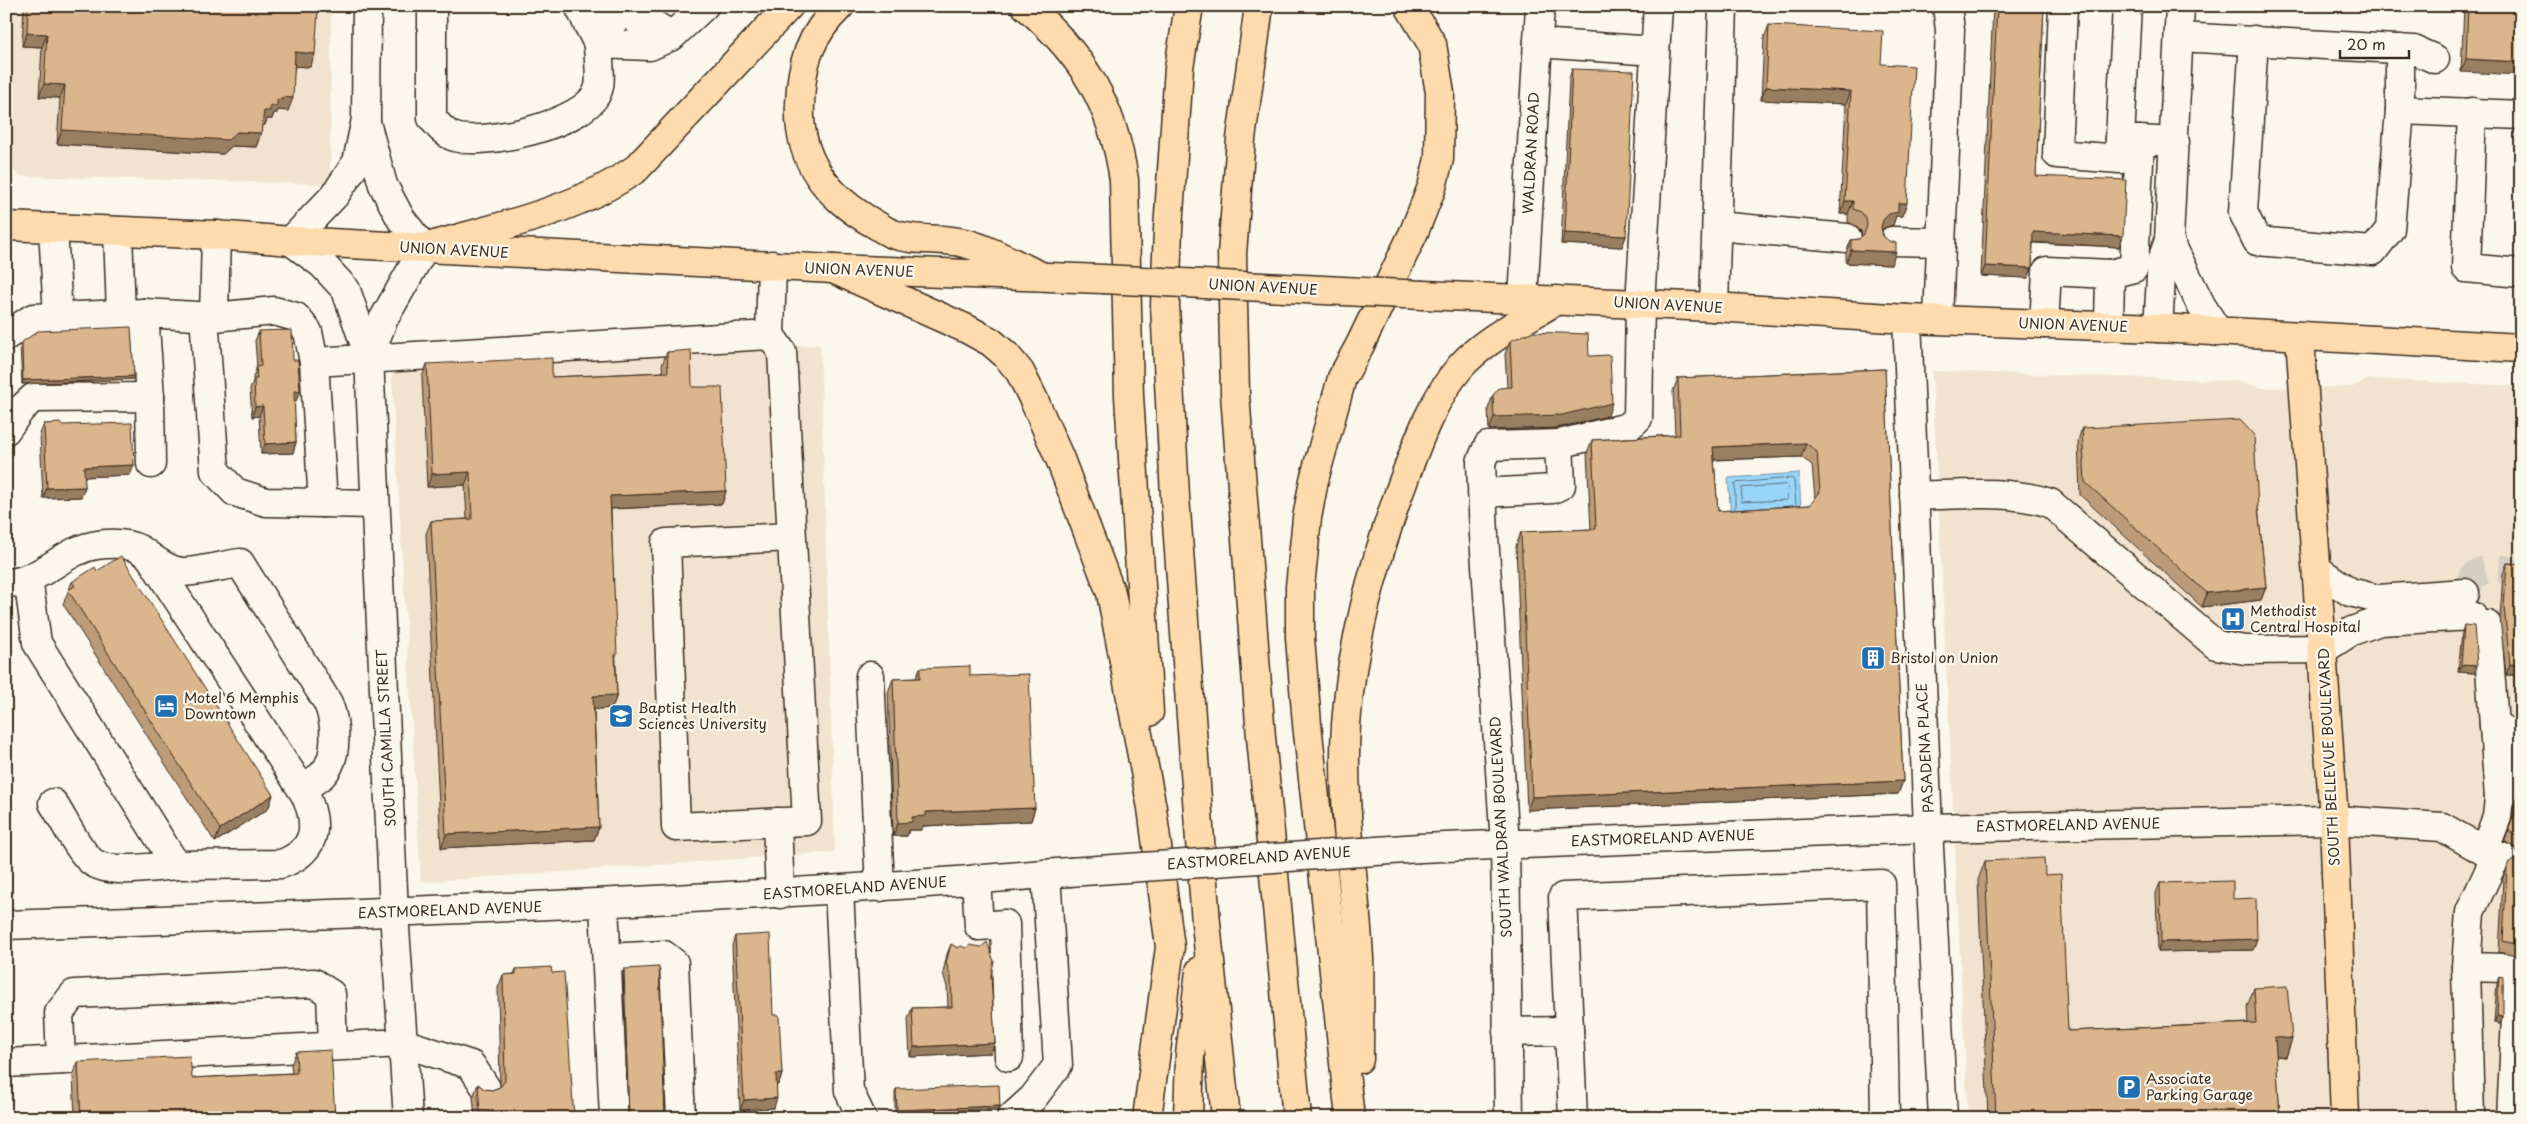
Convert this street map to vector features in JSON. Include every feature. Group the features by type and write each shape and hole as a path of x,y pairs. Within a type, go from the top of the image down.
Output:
{"main road":[{"path":"424,248 558,207 614,185 637,168 789,6"},
{"path":"840,6 823,23 812,44 803,65 800,91 799,114 802,137 822,182 841,202 893,234 965,243 1041,276"},
{"path":"1026,6 1069,47 1089,75 1103,103 1121,156 1124,180 1129,396 1148,687 1152,808"},
{"path":"1189,6 1179,68 1168,229 1166,306 1175,496 1206,922 1226,1118"},
{"path":"1259,6 1241,138 1232,254 1236,394 1261,737 1297,1118"},
{"path":"1350,1118 1307,724 1300,638 1300,587 1307,518 1314,480 1342,378 1360,345 1414,232 1432,188 1439,159 1440,93 1432,44 1409,6"},
{"name":"UNION AVENUE","path":"6,226 216,235 291,241 833,269 1041,276 1423,296 1714,307 1907,319 2158,328 2521,348"},
{"path":"833,269 991,342 1006,355 1020,372 1060,459 1111,593 1152,808 1170,948 1147,1118"},
{"path":"1360,1118 1358,958 1344,780 1349,684 1359,629 1394,509 1421,434 1437,400 1460,367 1477,351 1557,300"},
{"name":"SOUTH BELLEVUE BOULEVARD","path":"2300,337 2324,649 2334,820 2345,1118"},
{"path":"1188,1118 1190,1055 1206,922"}],"street":[{"path":"291,241 335,195 357,162 366,119 367,6"},
{"path":"432,6 432,118 441,130 453,137 497,137 543,128 584,110 598,90 588,25"},
{"path":"588,25 650,46 672,36 704,6"},
{"name":"WALDRAN ROAD","path":"1523,300 1540,6"},
{"path":"1482,493 1553,489 1560,485 1559,444 1628,427 1638,418 1640,304 1658,6"},
{"path":"1714,307 1724,6"},
{"path":"1938,320 1950,30 1947,6"},
{"path":"2063,6 2057,154 2120,159 2130,139"},
{"path":"2044,324 2047,271 2110,274 2134,268 2136,218 2130,139 2127,6"},
{"path":"2158,328 2162,260 2170,229 2180,6"},
{"path":"588,25 602,19 626,19 651,23 672,36"},
{"path":"2179,36 2414,50 2435,59"},
{"path":"2254,40 2243,212 2257,241 2373,251 2390,229 2400,110 2400,49"},
{"path":"1538,43 1655,51"},
{"path":"2400,110 2521,114"},
{"path":"2472,112 2466,268 2521,272"},
{"path":"366,119 383,185 401,218 424,248"},
{"path":"2130,139 2174,142"},
{"path":"2136,218 2170,229 2201,305 2218,332"},
{"path":"1717,226 1847,238"},
{"path":"53,228 58,317"},
{"path":"118,231 150,397 151,464"},
{"path":"216,235 209,316 215,471 234,492 266,502 375,504"},
{"name":"SOUTH CAMILLA STREET","path":"291,241 322,264 346,290 369,358 394,912 408,1118"},
{"path":"1892,241 1940,242"},
{"name":"SOUTH CAMILLA STREET","path":"369,358 383,320 424,248"},
{"path":"772,266 770,335 782,352 792,537 807,821 676,827 666,543 792,537"},
{"path":"2109,326 2110,274"},
{"path":"6,336 33,318 133,314 209,316 274,311 296,317 308,332 314,362 323,503"},
{"name":"PASADENA PLACE","path":"1907,319 1928,828 1944,1118"},
{"path":"314,362 770,335"},
{"path":"6,430 33,398 150,397"},
{"name":"SOUTH WALDRAN BOULEVARD","path":"1509,1118 1504,844 1481,462 1488,446 1559,444"},
{"path":"1914,496 2031,496 2050,502 2216,645 2245,650 2324,649 2352,631 2380,621 2475,612"},
{"path":"176,865 38,643 17,580 43,573 65,556 97,545 125,545 138,549 152,560 182,572 240,563 328,703 333,716 333,757 322,774 302,788 304,791"},
{"path":"53,803 89,860 113,868 281,864 296,859 313,837 313,812 304,791 152,560"},
{"path":"2318,570 2350,592 2378,599 2475,612"},
{"path":"2470,1118 2466,967 2470,912 2495,855 2499,798 2494,725 2475,612"},
{"path":"870,676 880,887"},
{"path":"2494,725 2508,731 2520,745 2521,754"},
{"path":"2499,798 2515,783 2521,767"},
{"name":"EASTMORELAND AVENUE","path":"6,925 604,904 839,890 1420,848 1928,828 2334,820 2442,827 2495,855"},
{"path":"777,822 780,894"},
{"path":"1011,1118 1033,1098 1058,1065 1057,873"},
{"path":"976,879 979,926 1005,924 1009,1057"},
{"path":"1573,1118 1563,897 1881,884 1885,1118"},
{"path":"839,890 849,1091 862,1118"},
{"path":"604,904 614,1118"},
{"path":"607,958 664,955 674,963 681,1118"},
{"path":"2466,967 2506,968 2518,977 2511,1118"},
{"path":"61,1060 59,1013 74,994 314,983 331,994 333,1046"},
{"path":"1507,1032 1569,1031"},
{"path":"6,1063 403,1043 471,1065 486,1088"}],"shaded area":[{"path":"6,6 331,6 330,184 20,176 6,166"},
{"name":"Baptist Health Sciences University","path":"820,345 835,852 421,882 391,363"},
{"name":"Methodist Central Hospital","path":"1932,371 2238,381 2261,388 2352,387 2368,379 2521,386 2521,1118 1968,1118"}],"water":[{"path":"1799,473 1801,511 1731,516 1728,478"}],"building":[{"path":"28,6 231,6 318,10 315,54 295,52 293,98 282,97 282,100 277,99 277,106 270,105 270,111 264,111 261,133 237,132 228,140 62,130 65,85 44,84 47,34 27,33"},
{"path":"1997,6 2044,6 2036,176 2126,180 2123,236 2033,232 2032,268 1985,266"},
{"path":"2468,6 2521,6 2521,62 2466,59"},
{"path":"1769,25 1883,31 1881,64 1914,66 1907,203 1898,203 1898,212 1889,214 1883,220 1881,227 1883,236 1889,241 1896,243 1896,252 1851,250 1851,240 1859,239 1864,234 1867,226 1866,218 1861,212 1853,209 1853,201 1845,201 1851,91 1766,87"},
{"path":"1572,69 1634,71 1626,236 1565,233"},
{"path":"131,327 134,376 23,380 22,342 38,331"},
{"path":"292,330 293,360 298,360 300,391 294,391 296,442 265,444 263,406 255,407 254,379 257,379 256,367 261,366 259,331"},
{"path":"1531,332 1588,334 1589,356 1610,355 1612,403 1562,415 1494,417 1493,395 1499,388 1512,387 1510,341"},
{"path":"691,350 692,387 722,387 726,491 610,496 617,695 593,696 599,827 446,834 431,521 472,519 470,472 432,474 427,364 552,358 552,377 668,372 667,352"},
{"path":"1885,369 1903,781 1532,797 1521,532 1596,529 1592,440 1680,435 1678,378","holes":["1806,443 1817,452 1820,492 1810,505 1718,511 1713,447"]},
{"path":"2240,420 2254,435 2258,508 2266,587 2207,593 2085,482 2082,428"},
{"path":"61,423 61,425 132,423 134,465 84,467 85,487 47,488 44,424"},
{"name":"Motel 6 Memphis Downtown","path":"121,556 273,795 220,829 68,590 75,586 72,582 95,567 97,571"},
{"path":"2507,563 2521,564 2521,710 2516,706 2519,665 2510,664 2504,607"},
{"path":"2464,625 2474,626 2477,666 2461,665"},
{"path":"970,666 970,676 1029,674 1035,808 926,812 926,816 912,817 912,822 898,823 893,679 920,678 920,668"},
{"path":"2521,791 2521,839 2509,831 2509,828 2516,811 2518,795"},
{"path":"2521,855 2521,946 2503,941 2507,867 2509,862 2518,859"},
{"path":"2044,858 2045,875 2061,874 2068,1031 2256,1023 2254,988 2287,986 2292,1039 2275,1037 2280,1118 1996,1118 1985,861"},
{"path":"2233,881 2233,899 2256,898 2257,939 2161,942 2160,883"},
{"path":"770,934 773,1015 779,1015 782,1074 776,1074 777,1098 744,1100 735,936"},
{"path":"987,942 994,961 991,975 995,1043 914,1047 912,1008 952,1007 951,977 946,963 951,944 958,948 961,946 966,948 970,945 981,947"},
{"path":"551,967 552,973 564,972 574,1118 507,1118 507,1111 480,1113 478,1084 484,1089 492,1090 500,1087 505,1081 503,975 516,974 516,969"},
{"path":"659,967 665,1118 629,1118 624,969"},
{"path":"2499,976 2503,977 2503,1017 2497,1016"},
{"path":"331,1050 335,1118 81,1118 78,1062 190,1056 192,1078 297,1073 296,1052"},
{"path":"999,1085 1000,1106 897,1110 896,1089"}],"tunnel":[{"path":"2521,584 2512,573 2506,570 2493,568 2480,572 2474,575 2467,589 2466,602 2471,613 2478,621 2489,625 2500,626 2511,621 2521,610"}],"place":[{"name":"Methodist Central Hospital","path":"2233,619"},
{"name":"Bristol on Union","path":"1873,658"},
{"name":"Motel 6 Memphis Downtown","path":"166,706"},
{"name":"Baptist Health Sciences University","path":"621,716"},
{"name":"Associate Parking Garage","path":"2129,1087"}]}
